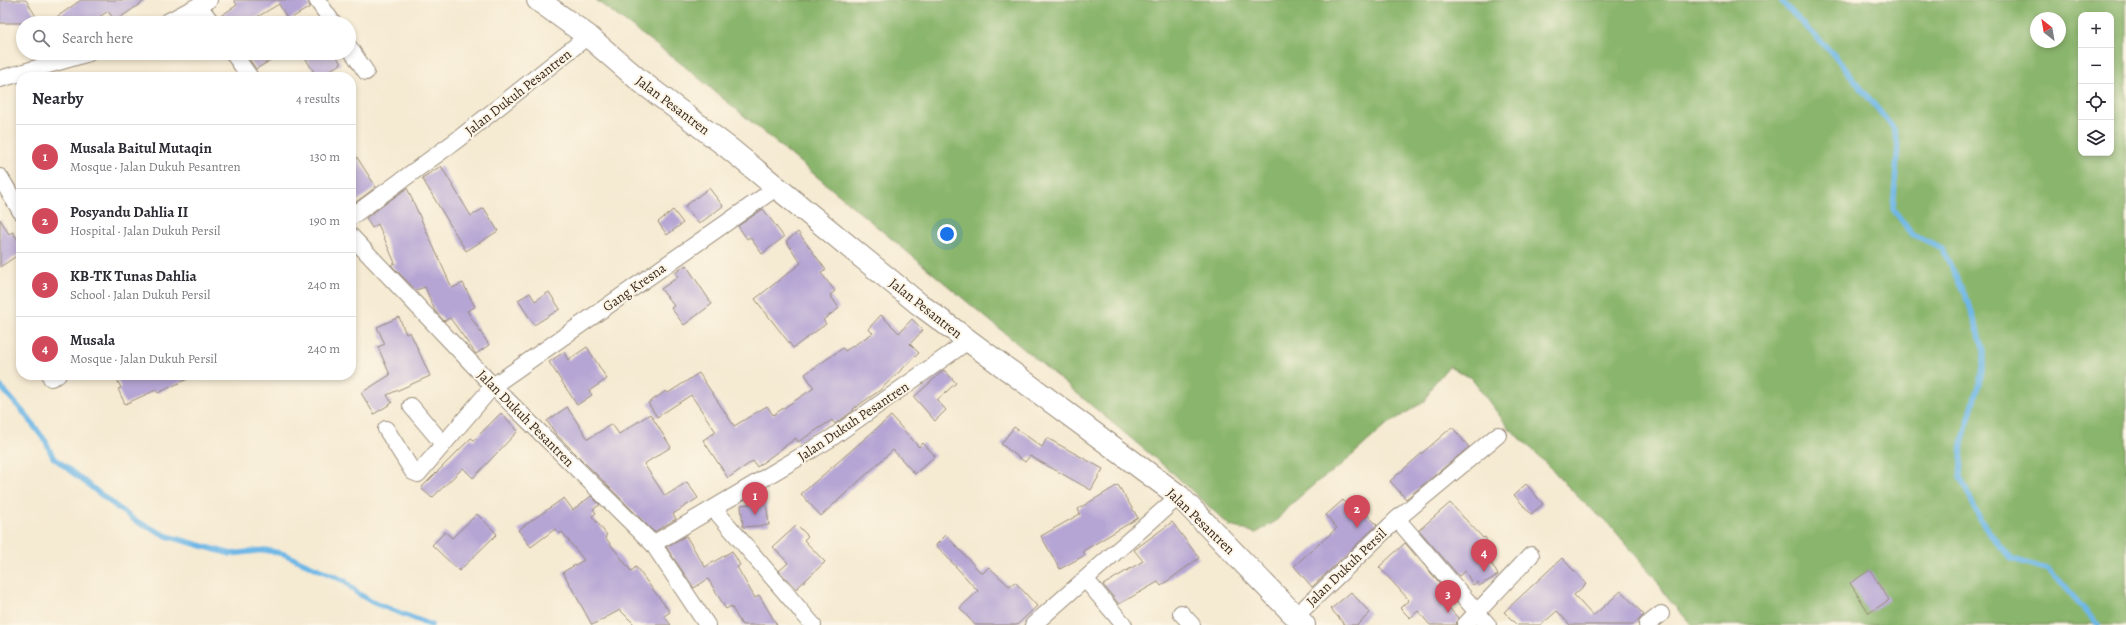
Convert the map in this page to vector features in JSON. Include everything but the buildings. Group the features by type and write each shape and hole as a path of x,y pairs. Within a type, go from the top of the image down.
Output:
{"main road":[{"name":"Jalan Pesantren","path":"538,0 588,36 639,80 730,148 776,188 919,304 1178,496 1300,620"}],"street":[{"path":"317,0 328,16"},
{"path":"179,16 204,3 209,16"},
{"name":"Jalan Dukuh Pesantren","path":"356,213 457,140 588,36"},
{"path":"356,57 366,72"},
{"path":"24,72 65,60"},
{"path":"238,60 246,72"},
{"path":"0,79 16,74"},
{"path":"0,177 16,204"},
{"name":"Gang Kresna","path":"386,428 415,474 418,474 493,386 776,188"},
{"name":"Jalan Dukuh Pesantren","path":"356,243 493,386 653,544 830,439 968,341"},
{"path":"411,406 443,444"},
{"name":"Jalan Dukuh Persil","path":"1300,620 1397,519 1498,435"},
{"path":"1033,625 1086,580 1178,496"},
{"path":"714,509 813,625"},
{"name":"Jalan Dukuh Persil","path":"1397,519 1488,625"},
{"path":"653,544 706,625"},
{"path":"1465,625 1478,613 1531,555"},
{"path":"1086,580 1124,625"},
{"path":"1181,613 1192,625"},
{"path":"1647,625 1661,614"}],"green space":[{"path":"596,0 2126,0 2126,625 1692,625 1669,600 1655,578 1609,524 1583,502 1534,451 1509,428 1471,378 1449,366 1432,386 1425,401 1385,426 1338,468 1318,481 1288,507 1276,521 1256,533 1230,526 1175,475 683,65"}],"waterway":[{"path":"1780,0 1834,55 1894,129 1898,145 1893,209 1912,234 1942,248 1969,304 1984,350 1984,365 1962,443 1960,477 1981,521 2000,546 2013,559 2046,569 2059,580 2098,625"},
{"path":"0,386 25,414 46,442 53,457 136,521 167,536 231,554 265,550 284,554 345,581 356,592 372,602 431,625"}],"place":[{"name":"Musala Baitul Mutaqin","path":"755,515"},
{"name":"Posyandu Dahlia II","path":"1357,528"},
{"name":"Musala","path":"1484,572"},
{"name":"KB-TK Tunas Dahlia","path":"1448,613"}]}
